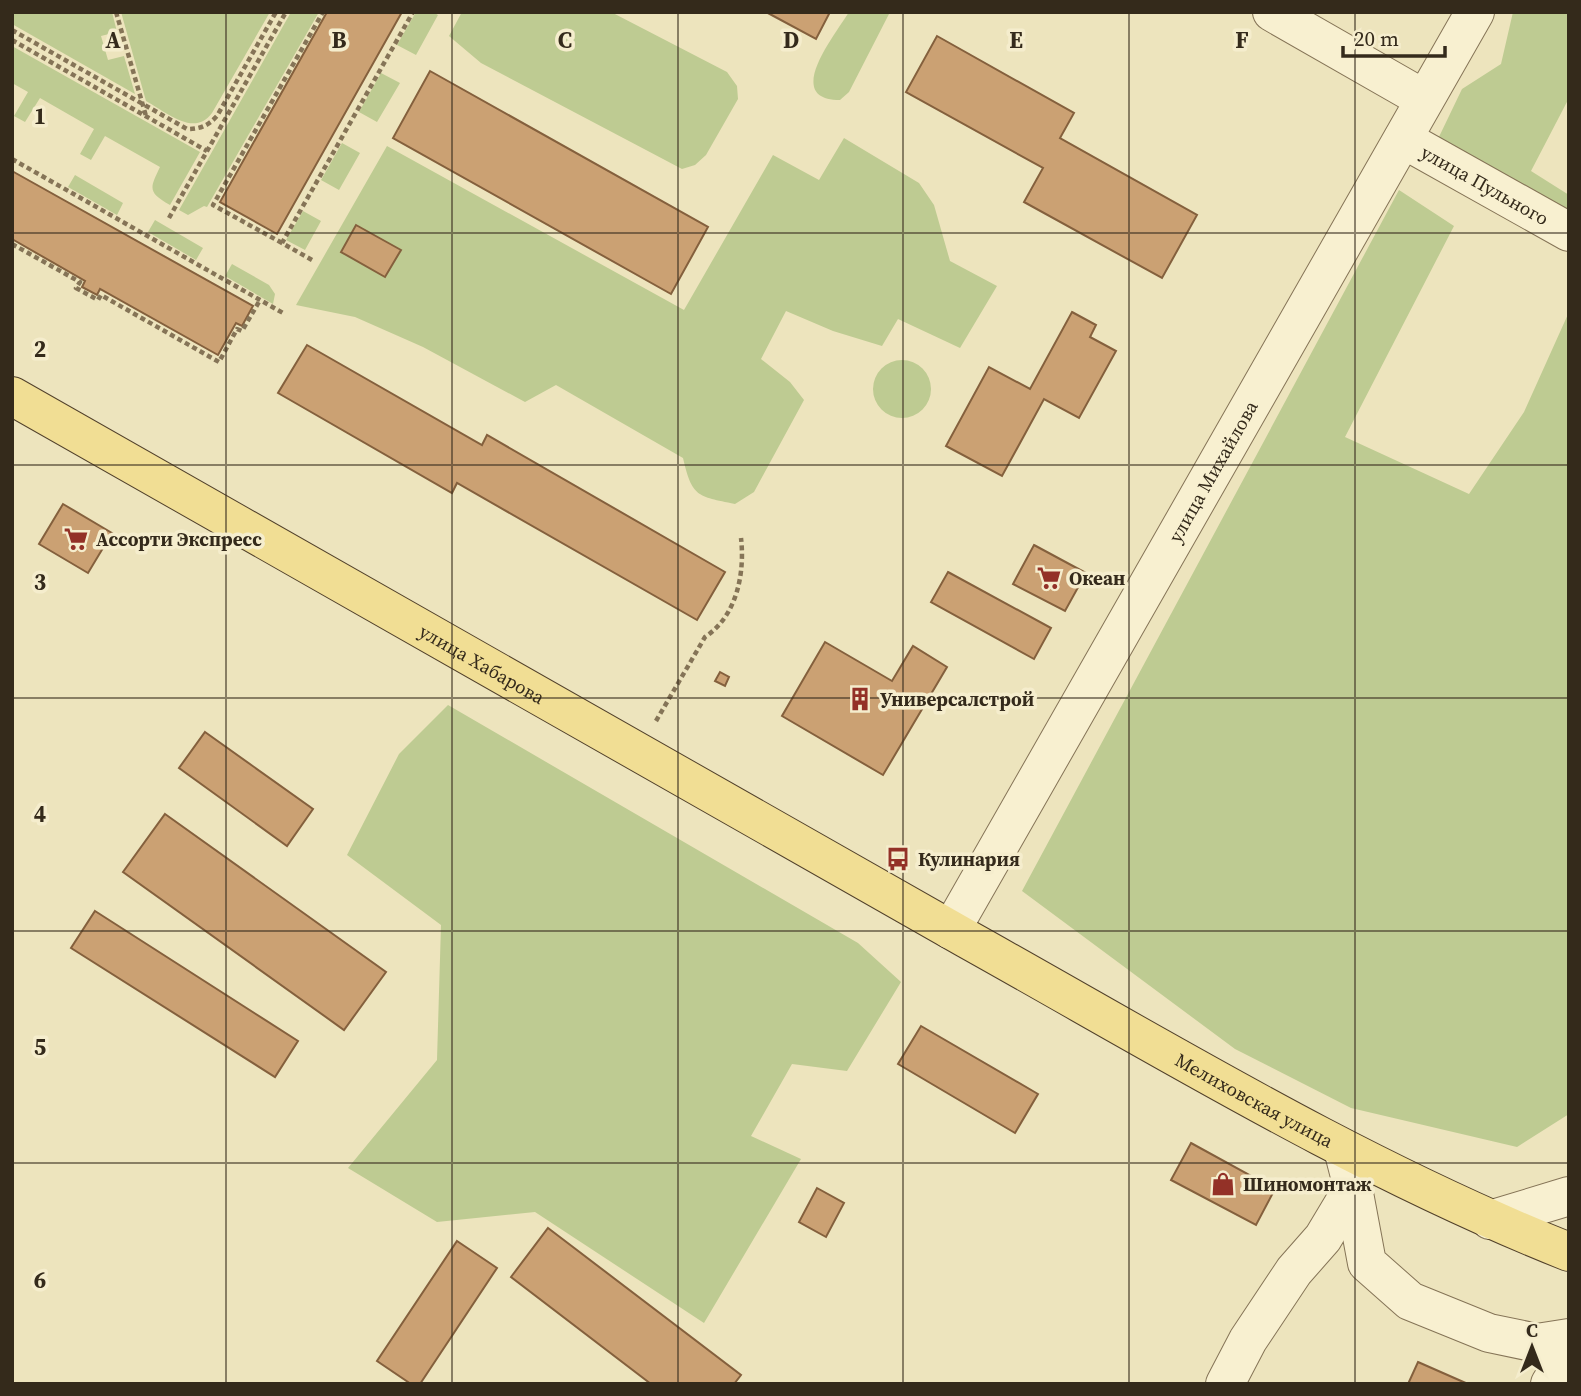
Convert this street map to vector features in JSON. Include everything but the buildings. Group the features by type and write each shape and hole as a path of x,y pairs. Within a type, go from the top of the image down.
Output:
{"main road":[{"name":"улица Хабарова","path":"12,396 951,930"},
{"name":"Мелиховская улица","path":"951,930 1343,1149 1490,1220 1569,1252"}],"street":[{"path":"1272,12 1424,99"},
{"name":"улица Михайлова","path":"951,930 1475,12"},
{"name":"улица Пульного","path":"1403,139 1569,232"},
{"path":"1343,1149 1367,1263 1410,1301 1489,1333 1536,1343 1569,1338"},
{"path":"1225,1384 1248,1339 1294,1271 1323,1238 1353,1188"},
{"path":"1490,1220 1569,1196"},
{"path":"1550,1384 1569,1353"}],"path":[{"path":"116,12 146,116"},
{"path":"12,30 187,129 204,127 217,116 276,12"},
{"path":"169,218 286,12"},
{"path":"312,260 213,205 323,12"},
{"path":"282,243 413,12"},
{"path":"12,40 207,151"},
{"path":"12,159 283,313"},
{"path":"12,244 80,282 76,288 98,300 102,295 219,362 237,329 242,331 260,300"},
{"path":"656,721 705,637 718,628 737,592 744,562 741,538"}],"green space":[{"path":"12,12 112,12 117,32 101,36 108,60 124,56 135,94 12,24"},
{"path":"121,12 270,12 212,113 205,120 188,123 170,116 146,101"},
{"path":"291,12 319,12 207,207 188,215 179,210"},
{"path":"416,12 433,12 438,15 416,55 397,45"},
{"path":"462,12 611,12 727,72 737,86 738,99 706,155 695,165 682,169 481,63 449,36"},
{"path":"849,12 889,14 849,92 840,100 823,97 815,89 814,78 825,50"},
{"path":"1513,12 1569,12 1569,98 1531,171 1569,195 1569,220 1437,141 1462,89 1501,64"},
{"path":"12,46 200,152 170,205 154,193 154,180 160,167 105,136 91,160 80,154 94,129 40,98 25,122 14,116 28,92 12,83"},
{"path":"381,73 400,83 377,122 359,112"},
{"path":"844,138 919,183 934,205 950,261 997,286 960,348 898,319 882,346 833,331 786,311 761,359 790,382 804,400 754,492 735,504 698,493 690,481 683,458 556,385 525,402 423,347 355,317 296,305 387,146 684,310 773,155 819,180"},
{"path":"342,143 360,153 339,190 321,180"},
{"path":"75,175 123,203 117,215 68,187"},
{"path":"1399,190 1454,226 1345,437 1469,494 1524,412 1569,312 1569,1114 1517,1147 1351,1108 1235,1049 1022,891"},
{"path":"303,211 321,221 305,250 286,240"},
{"path":"155,220 203,248 196,260 148,232"},
{"path":"232,264 269,285 275,294 273,304 225,276"},
{"path":"902,360 918,365 926,373 931,389 926,405 918,413 902,418 886,413 878,405 873,389 878,373 886,365"},
{"path":"448,705 858,943 901,982 847,1071 792,1064 751,1136 801,1159 704,1323 535,1212 437,1222 348,1168 437,1060 441,925 347,855 399,754"}],"place":[{"name":"Ассорти Экспресс","path":"76,539"},
{"name":"Океан","path":"1049,578"},
{"name":"Универсалстрой","path":"860,699"},
{"name":"Кулинария","path":"898,859"},
{"name":"Шиномонтаж","path":"1223,1184"}]}
